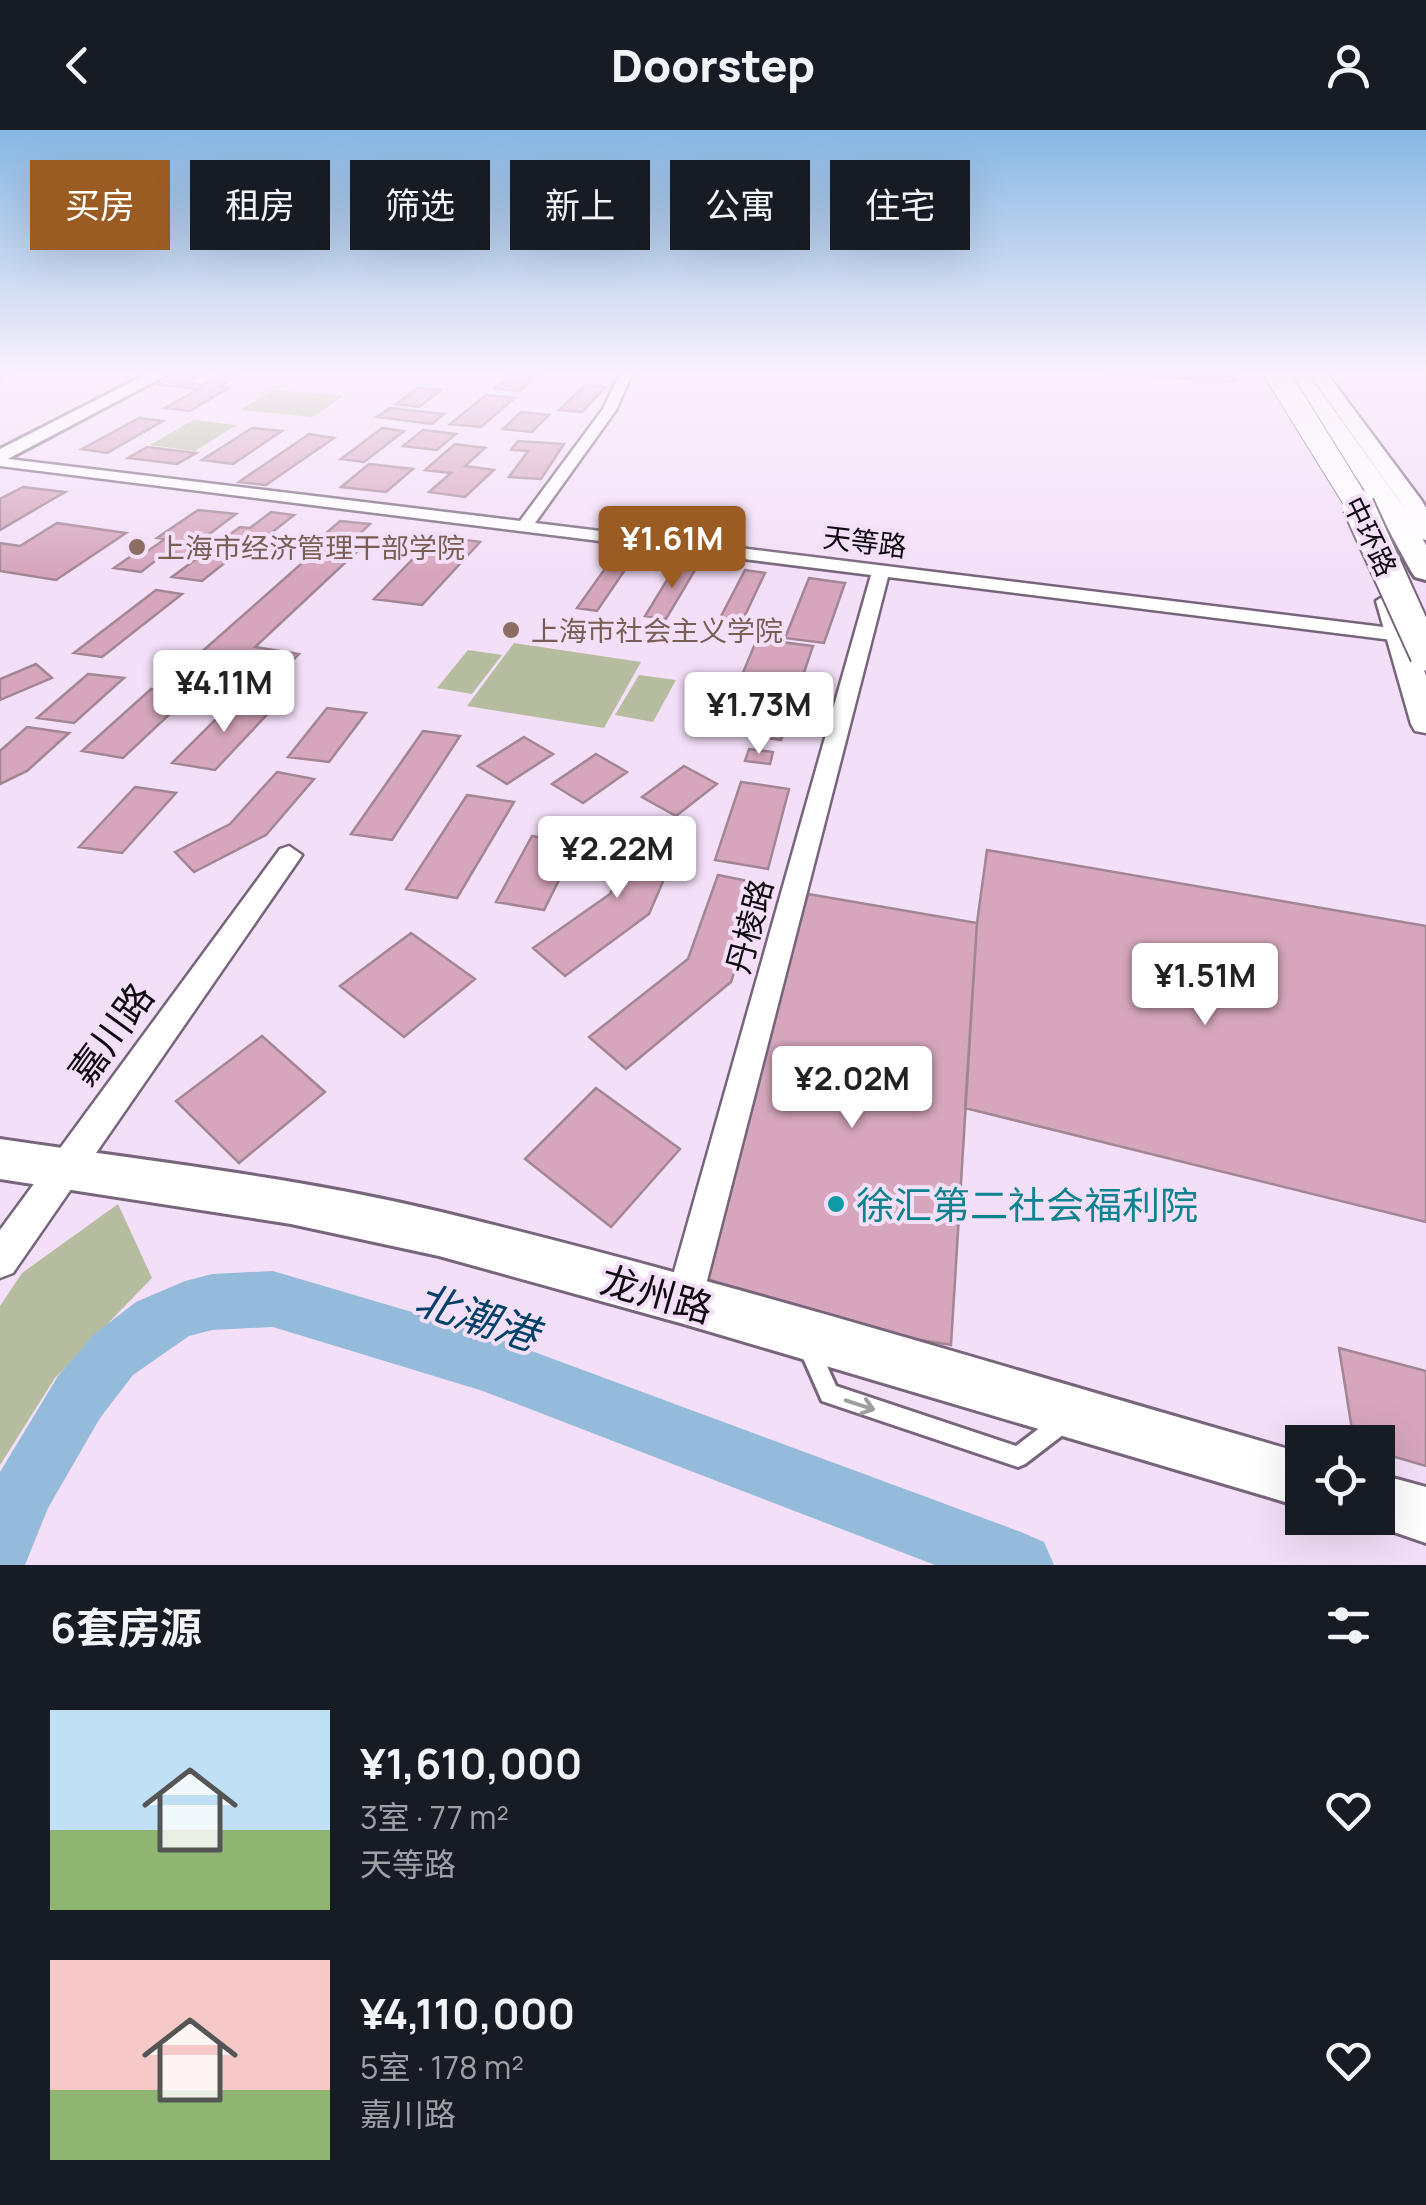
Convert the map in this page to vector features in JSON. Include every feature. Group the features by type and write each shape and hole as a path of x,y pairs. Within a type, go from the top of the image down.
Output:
{"highway":[{"name":"中环路","path":"1316,438 1359,506 1426,654"},
{"name":"中环路","path":"1341,438 1390,508 1426,572"}],"main road":[{"path":"1313,438 1354,506 1414,637 1426,724"},
{"path":"1365,438 1414,506 1426,533"}],"street":[{"path":"0,460 41,438"},
{"path":"524,527 589,438"},
{"name":"天等路","path":"0,460 1414,637"},
{"name":"丹棱路","path":"684,1300 881,571"},
{"name":"嘉川路","path":"0,1260 289,856"},
{"name":"龙州路","path":"0,1159 367,1218 511,1252 1285,1475"},
{"path":"1395,1506 1426,1516"}],"green space":[{"path":"162,438 216,438 195,451 150,445"},
{"path":"514,643 641,662 604,728 467,706"},
{"path":"468,650 502,655 472,694 437,688"},
{"path":"639,675 676,680 653,722 615,715"},
{"path":"118,1204 152,1278 55,1378 0,1465 0,1306 22,1273"}],"building":[{"path":"102,438 133,438 107,453 82,449"},
{"path":"236,438 272,438 233,464 202,460"},
{"path":"303,438 334,438 266,485 239,482"},
{"path":"369,438 395,438 364,462 341,459"},
{"path":"413,438 451,438 437,450 403,446"},
{"path":"518,441 564,444 541,479 509,477 528,451 511,450"},
{"path":"455,444 485,448 465,466 494,470 465,497 429,492 451,473 425,470"},
{"path":"147,447 196,453 177,464 128,458"},
{"path":"369,464 413,469 386,492 341,487"},
{"path":"23,487 65,492 0,530 0,499"},
{"path":"198,510 236,514 200,541 218,543 240,527 250,528 271,512 294,515 257,544 240,542 237,545 246,546 202,581 172,577 200,556 176,553 167,559 159,558 141,572 114,568 137,552 145,553 165,539 157,538"},
{"path":"340,521 370,524 350,543 364,545 255,647 299,654 284,669 197,656 318,549 309,548"},
{"path":"57,523 126,533 56,580 0,571 0,543 20,546"},
{"path":"435,536 480,542 422,605 374,599"},
{"path":"614,556 633,558 597,611 577,608"},
{"path":"678,562 698,565 666,619 645,616"},
{"path":"745,570 765,573 739,628 717,624"},
{"path":"809,578 845,583 824,643 785,638"},
{"path":"156,590 182,594 102,657 74,653"},
{"path":"757,639 813,646 781,740 719,730"},
{"path":"36,664 52,678 0,700 0,679"},
{"path":"88,674 124,678 74,723 37,718"},
{"path":"151,689 190,695 123,758 82,751"},
{"path":"236,699 276,705 215,770 172,763"},
{"path":"327,708 366,713 329,762 288,757"},
{"path":"27,727 69,733 27,771 0,784 0,751"},
{"path":"423,731 460,736 392,840 351,834"},
{"path":"524,737 553,754 507,784 478,766"},
{"path":"749,749 773,752 770,764 745,761"},
{"path":"596,754 627,772 583,803 552,784"},
{"path":"684,766 717,784 676,816 642,797"},
{"path":"277,772 314,779 266,835 194,872 175,852 230,824"},
{"path":"741,782 789,789 768,869 715,860"},
{"path":"135,787 176,793 122,853 79,847"},
{"path":"467,795 514,802 457,898 406,889"},
{"path":"645,821 686,828 649,914 565,976 533,948 610,894"},
{"path":"532,836 577,844 544,910 496,902"},
{"path":"987,850 1426,926 1426,1222 965,1108 977,923"},
{"path":"718,875 763,884 731,982 626,1069 589,1037 688,959"},
{"name":"徐汇第二社会福利院","path":"808,894 977,923 951,1345 684,1300"},
{"path":"411,933 475,979 404,1037 340,986"},
{"path":"262,1036 325,1092 239,1163 176,1101"},
{"path":"596,1088 680,1149 611,1227 525,1159"},
{"path":"1339,1348 1426,1371 1426,1466 1395,1457 1395,1425 1351,1425"}],"waterway":[{"name":"北潮港","path":"0,1546 26,1486 79,1397 113,1355 156,1322 185,1309 212,1302 273,1299 483,1362 1021,1565"}],"place":[{"name":"上海市经济管理干部学院","path":"137,547"},
{"name":"上海市社会主义学院","path":"511,630"},
{"name":"徐汇第二社会福利院","path":"836,1204"}]}
